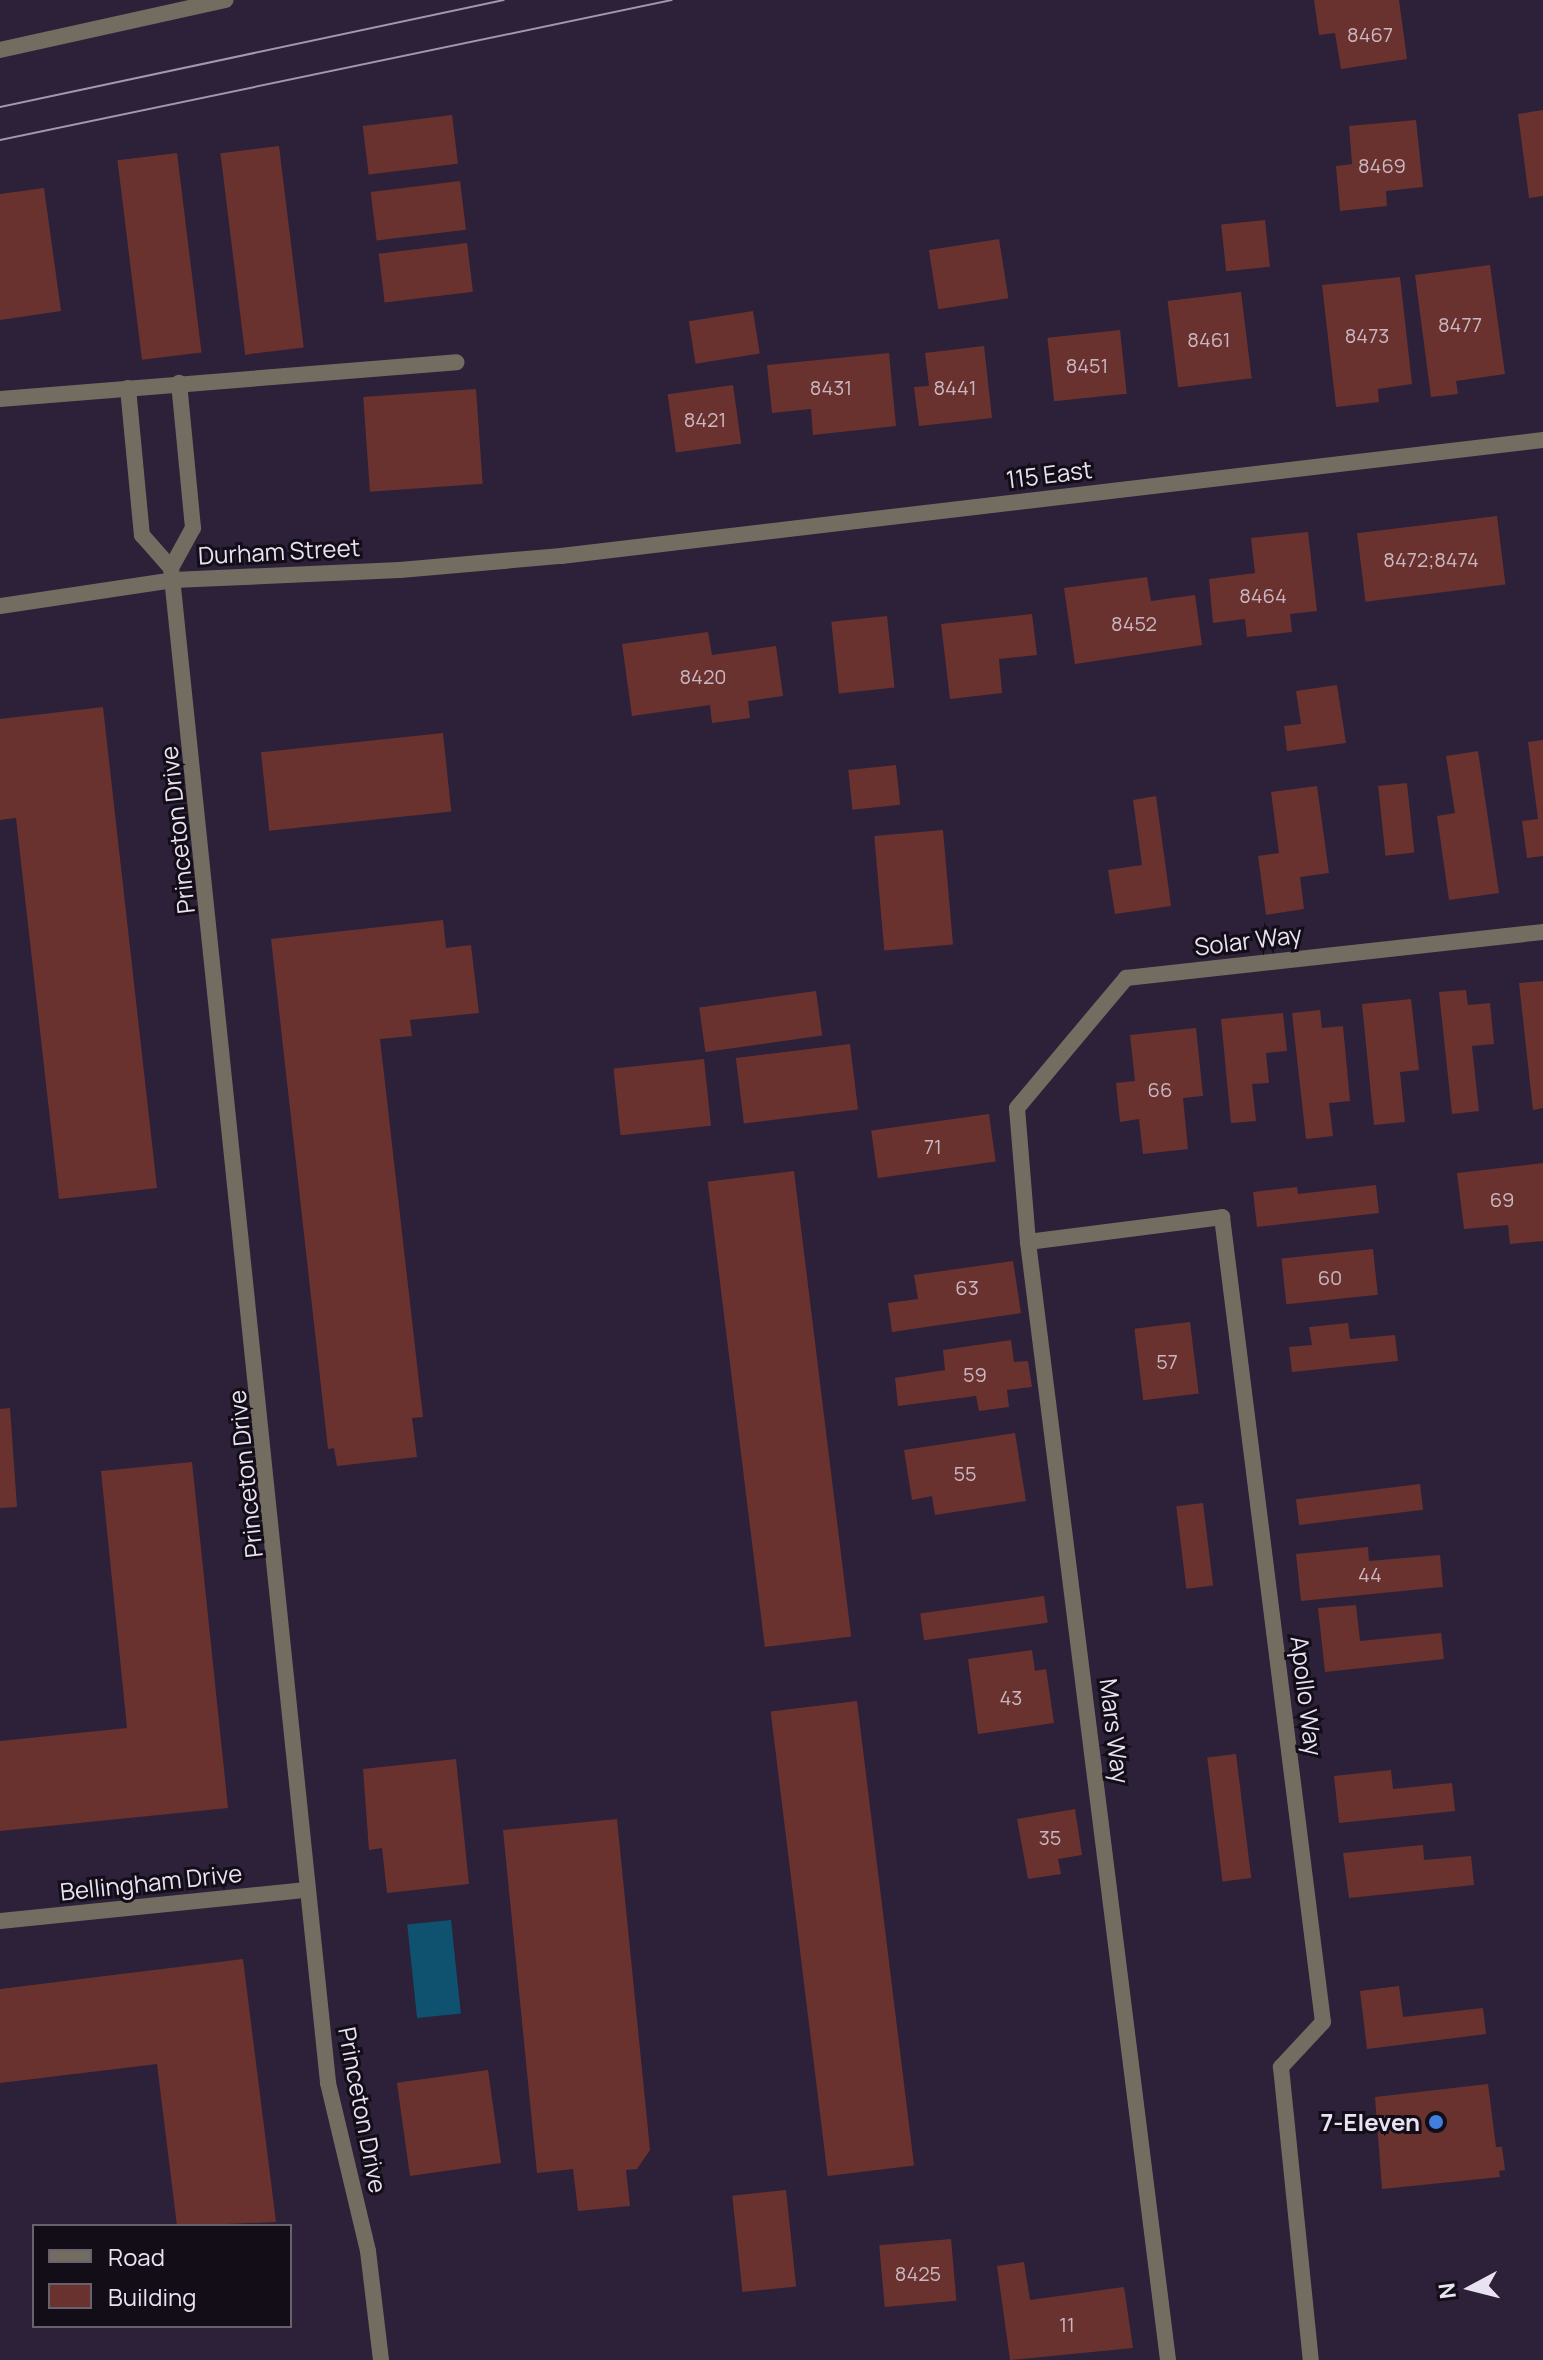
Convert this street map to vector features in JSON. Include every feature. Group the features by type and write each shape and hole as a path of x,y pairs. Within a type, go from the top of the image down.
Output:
{"street":[{"path":"0,50 226,0"},
{"path":"0,399 457,362"},
{"path":"128,388 142,535 172,574 193,528 179,383"},
{"name":"115 East","path":"561,556 1543,440"},
{"name":"Durham Street","path":"0,606 172,574 400,570 561,556"},
{"name":"Princeton Drive","path":"172,574 293,1702 306,1890 328,2083 368,2251 381,2360"},
{"name":"Solar Way","path":"1017,1108 1126,978 1543,932"},
{"name":"Mars Way","path":"1017,1108 1028,1242 1168,2360"},
{"name":"Apollo Way","path":"1028,1242 1222,1217 1323,2022 1281,2067 1311,2360"},
{"name":"Bellingham Drive","path":"0,1921 306,1890"}],"water":[{"path":"451,1920 461,2013 417,2018 407,1925"}],"building":[{"path":"1314,0 1399,0 1407,59 1341,69 1335,33 1319,35"},
{"path":"1543,110 1543,196 1529,198 1518,114"},
{"path":"452,115 458,164 369,175 363,126"},
{"path":"1416,120 1423,187 1386,191 1387,206 1340,211 1336,166 1352,164 1349,126"},
{"path":"279,146 304,347 245,355 220,153"},
{"path":"177,153 201,353 142,360 117,160"},
{"path":"460,181 466,230 377,241 371,192"},
{"path":"44,188 61,311 0,320 0,194"},
{"path":"1265,220 1270,267 1226,271 1221,225"},
{"path":"999,239 1008,298 938,309 929,250"},
{"path":"467,243 473,292 385,302 379,254"},
{"path":"1490,265 1505,374 1456,381 1458,394 1431,397 1415,275"},
{"path":"1400,277 1412,384 1378,389 1379,402 1336,407 1322,285"},
{"path":"1241,292 1252,378 1178,387 1168,301"},
{"path":"753,311 760,353 696,364 689,321"},
{"path":"1120,330 1127,394 1054,401 1047,338"},
{"path":"984,346 992,418 919,426 914,387 929,386 925,353"},
{"path":"889,353 896,426 813,435 811,409 772,413 767,365"},
{"path":"733,385 741,443 676,453 668,394"},
{"path":"476,389 483,484 370,492 363,397"},
{"path":"1497,516 1505,584 1365,602 1357,533"},
{"path":"1308,532 1317,611 1290,614 1292,632 1247,637 1245,619 1213,623 1209,579 1255,573 1251,538"},
{"path":"1147,577 1151,601 1195,595 1202,645 1075,664 1064,588"},
{"path":"1032,614 1037,655 999,659 1002,693 950,699 941,624"},
{"path":"887,616 895,688 839,693 831,622"},
{"path":"708,632 712,655 776,646 783,696 748,701 750,718 712,723 710,705 632,716 622,644"},
{"path":"1337,685 1346,743 1287,751 1284,726 1301,724 1296,691"},
{"path":"103,707 157,1188 59,1199 16,818 0,820 0,719"},
{"path":"443,733 451,812 269,831 261,752"},
{"path":"1543,740 1543,856 1527,858 1522,821 1538,819 1528,742"},
{"path":"1478,751 1499,893 1449,900 1437,816 1455,813 1446,756"},
{"path":"896,765 900,805 852,810 848,770"},
{"path":"1407,783 1414,853 1385,856 1378,786"},
{"path":"1317,786 1329,873 1300,877 1304,909 1266,915 1258,856 1279,853 1271,792"},
{"path":"1156,796 1171,906 1115,914 1108,870 1142,865 1133,800"},
{"path":"943,830 953,945 884,951 874,836"},
{"path":"443,920 446,948 471,945 479,1013 410,1020 412,1036 380,1039 423,1417 412,1418 417,1457 337,1466 334,1448 328,1449 271,939"},
{"path":"1543,981 1543,1108 1533,1110 1519,983"},
{"path":"1466,990 1468,1005 1490,1003 1494,1044 1472,1046 1479,1111 1452,1114 1439,992"},
{"path":"816,991 822,1036 705,1052 699,1007"},
{"path":"1411,999 1419,1070 1400,1072 1405,1122 1374,1125 1362,1004"},
{"path":"1320,1010 1322,1028 1343,1026 1350,1101 1329,1103 1333,1136 1306,1139 1292,1013"},
{"path":"1283,1013 1287,1051 1266,1053 1269,1083 1252,1084 1256,1121 1231,1123 1221,1019"},
{"path":"1196,1028 1203,1096 1183,1098 1188,1149 1143,1154 1139,1119 1120,1122 1116,1083 1135,1081 1130,1035"},
{"path":"850,1044 858,1110 744,1124 736,1058"},
{"path":"704,1059 711,1126 621,1135 613,1069"},
{"path":"989,1114 996,1162 878,1178 871,1131"},
{"path":"1543,1163 1543,1241 1510,1244 1508,1225 1464,1229 1457,1173"},
{"path":"794,1171 851,1637 765,1647 708,1182"},
{"path":"1376,1185 1379,1213 1257,1227 1253,1192 1297,1187 1298,1194"},
{"path":"1373,1249 1378,1295 1286,1304 1282,1259"},
{"path":"1013,1261 1021,1313 892,1332 888,1303 918,1299 914,1275"},
{"path":"1190,1322 1199,1393 1143,1400 1134,1329"},
{"path":"1348,1323 1350,1339 1395,1335 1398,1361 1292,1372 1289,1347 1312,1345 1309,1327"},
{"path":"1011,1340 1014,1362 1028,1361 1032,1387 1007,1390 1009,1407 979,1411 976,1396 898,1406 895,1378 945,1370 943,1350"},
{"path":"10,1408 17,1507 0,1508 0,1409"},
{"path":"1015,1433 1026,1501 935,1515 932,1496 912,1500 904,1450"},
{"path":"192,1462 228,1808 0,1831 0,1741 127,1728 101,1471"},
{"path":"1420,1484 1423,1510 1299,1525 1296,1499"},
{"path":"1203,1503 1213,1585 1186,1589 1176,1506"},
{"path":"1368,1547 1369,1561 1440,1555 1443,1587 1301,1601 1296,1554"},
{"path":"1044,1596 1048,1623 924,1640 920,1613"},
{"path":"1356,1605 1360,1641 1441,1633 1444,1659 1325,1672 1318,1608"},
{"path":"1032,1650 1035,1671 1046,1669 1054,1723 978,1734 968,1659"},
{"path":"857,1701 914,2166 828,2176 771,1712"},
{"path":"1236,1754 1251,1878 1222,1882 1207,1758"},
{"path":"456,1759 469,1884 387,1893 382,1848 369,1850 363,1769"},
{"path":"1391,1770 1393,1789 1452,1783 1455,1811 1339,1823 1334,1776"},
{"path":"1075,1809 1082,1855 1058,1859 1061,1874 1028,1879 1017,1819"},
{"path":"617,1819 650,2150 637,2169 626,2170 630,2206 578,2211 573,2169 537,2173 503,1830"},
{"path":"1423,1845 1424,1860 1471,1856 1474,1885 1349,1898 1343,1853"},
{"path":"243,1959 276,2222 177,2224 157,2064 0,2083 0,1989"},
{"path":"1399,1986 1403,2017 1483,2008 1486,2034 1367,2049 1360,1991"},
{"path":"488,2070 501,2163 410,2176 397,2083"},
{"name":"7-Eleven","path":"1488,2084 1496,2147 1502,2147 1505,2170 1499,2171 1500,2177 1382,2189 1375,2097"},
{"path":"786,2190 796,2286 742,2292 732,2196"},
{"path":"951,2239 956,2301 885,2307 879,2245"},
{"path":"1024,2262 1030,2300 1124,2287 1133,2348 1010,2360 997,2266"}],"tram line":[{"path":"0,107 504,0"},
{"path":"0,140 672,0"}],"place":[{"name":"7-Eleven","path":"1436,2122"}]}
